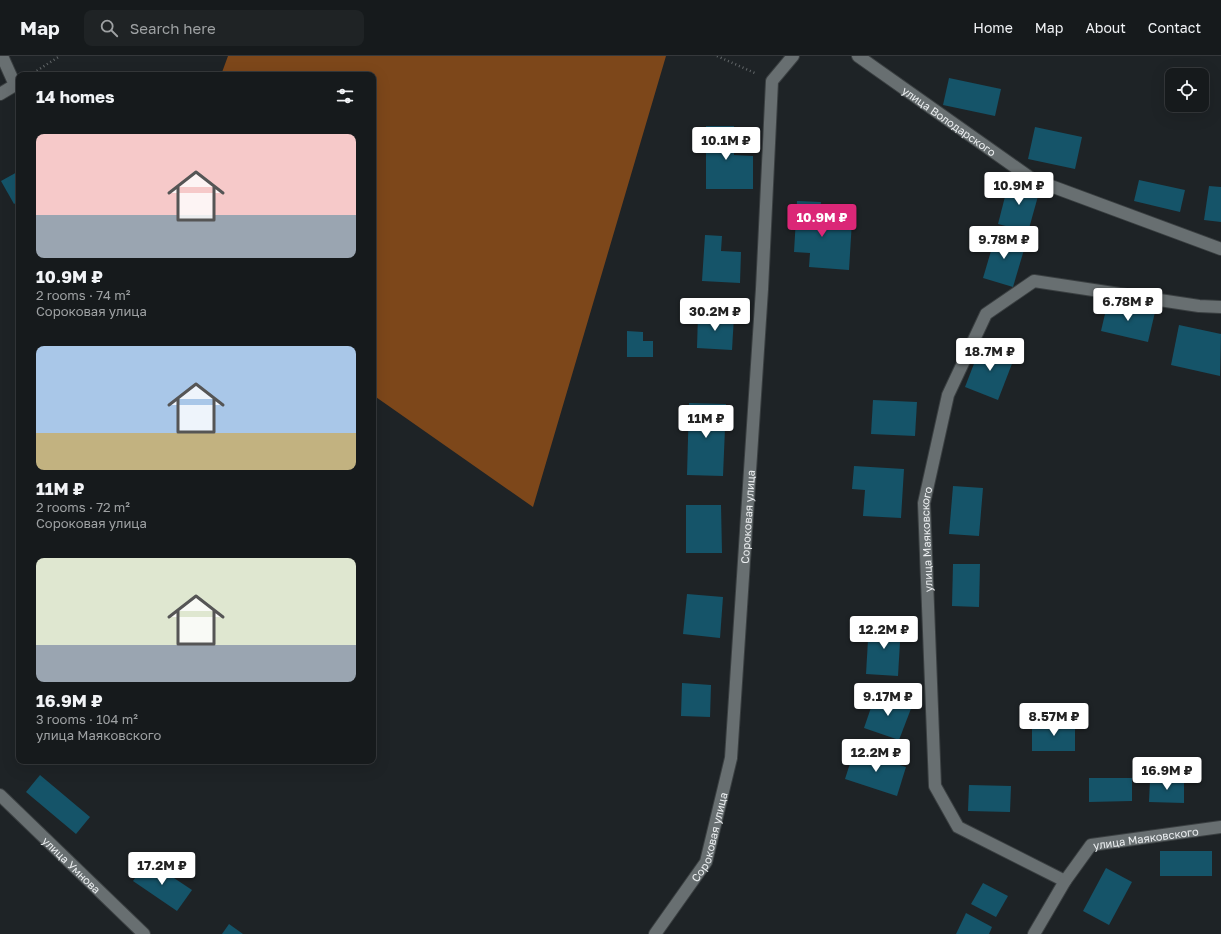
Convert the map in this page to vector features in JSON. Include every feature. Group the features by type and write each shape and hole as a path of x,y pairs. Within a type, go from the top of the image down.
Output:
{"street":[{"path":"0,94 15,85 2,56"},
{"path":"772,81 793,56"},
{"name":"улица Володарского","path":"858,56 1032,179 1221,250"},
{"name":"Сороковая улица","path":"655,934 706,862 731,758 762,289 772,81"},
{"name":"улица Маяковского","path":"1065,881 958,827 935,786 924,503 948,395 986,314 1034,281 1199,306 1221,307"},
{"name":"улица Умнова","path":"0,795 144,934"},
{"name":"улица Маяковского","path":"1034,934 1065,881 1091,845 1221,827"}],"path":[{"path":"35,72 60,56"},
{"path":"717,56 772,81"}],"shaded area":[{"path":"228,56 666,56 533,507 376,397 376,72 222,72"}],"building":[{"path":"949,78 1001,89 995,116 943,105"},
{"path":"706,126 734,126 734,155 753,156 753,189 706,189"},
{"path":"1035,127 1082,137 1075,169 1028,159"},
{"path":"16,173 16,203 14,204 1,181"},
{"path":"1139,180 1185,190 1180,212 1134,201"},
{"path":"1009,181 1040,189 1028,232 998,224"},
{"path":"1209,186 1221,187 1221,222 1204,220"},
{"path":"797,201 821,202 819,218 852,221 849,270 809,267 810,253 794,252"},
{"path":"996,234 1026,243 1013,287 983,278"},
{"path":"705,235 722,236 721,251 741,252 740,283 702,281"},
{"path":"1108,301 1155,312 1148,342 1101,331"},
{"path":"698,314 734,316 732,350 697,348"},
{"path":"1179,325 1221,334 1220,376 1171,365"},
{"path":"627,331 643,332 643,341 653,341 653,357 627,357"},
{"path":"982,343 1015,356 998,400 965,387"},
{"path":"873,400 917,402 915,436 871,434"},
{"path":"689,403 726,404 723,476 687,475"},
{"path":"854,466 904,469 901,518 863,516 865,490 852,489"},
{"path":"953,486 983,488 979,536 949,534"},
{"path":"686,505 721,505 722,553 686,553"},
{"path":"953,564 980,564 979,607 952,606"},
{"path":"687,594 723,597 720,638 683,634"},
{"path":"869,623 901,625 898,676 866,674"},
{"path":"682,683 711,685 710,717 681,716"},
{"path":"876,693 912,706 899,740 864,728"},
{"path":"1032,723 1075,723 1075,751 1032,751"},
{"path":"854,751 906,767 897,796 845,779"},
{"path":"40,775 90,817 76,834 26,792"},
{"path":"1089,778 1132,778 1132,801 1089,802"},
{"path":"1150,780 1184,780 1184,803 1149,802"},
{"path":"969,785 1011,786 1010,812 968,811"},
{"path":"1160,851 1212,851 1212,876 1160,876"},
{"path":"147,860 192,890 177,911 133,881"},
{"path":"1106,868 1132,882 1109,925 1083,911"},
{"path":"983,883 1008,896 996,917 971,904"},
{"path":"966,913 992,927 989,934 956,934"},
{"path":"229,924 243,934 222,934"}]}
